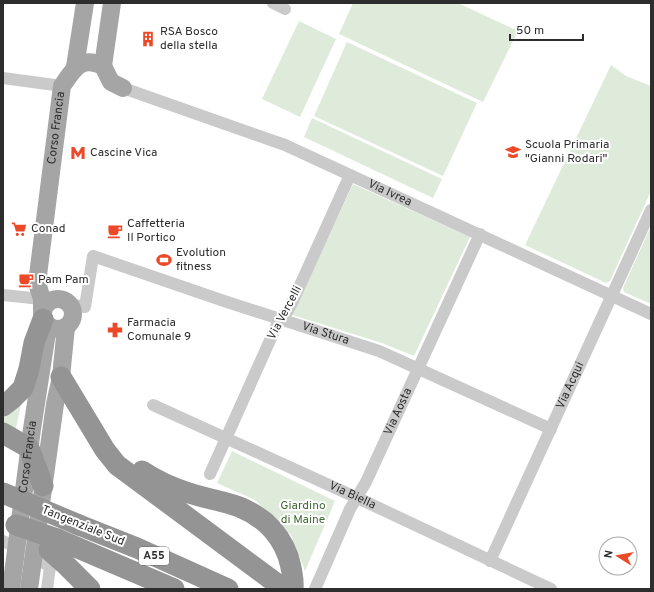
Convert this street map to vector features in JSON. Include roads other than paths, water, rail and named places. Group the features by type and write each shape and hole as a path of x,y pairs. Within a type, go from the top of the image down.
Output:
{"highway":[{"path":"3,406 12,400 23,388 29,369 34,343 54,310"},
{"path":"61,377 95,434 105,450 117,465 284,587 291,569 284,544 276,531 243,507 228,502 191,494 152,478 137,468 95,434"},
{"path":"3,433 30,448 43,486"},
{"name":"Tangenziale Sud","path":"3,493 137,548 228,589"},
{"path":"10,522 67,566 90,589"},
{"name":"Tangenziale Sud","path":"10,522 73,545 174,589"}],"main road":[{"path":"62,86 75,67 85,3"},
{"path":"112,3 103,66 111,82 123,88"},
{"path":"75,67 90,61 103,66"},
{"name":"Corso Francia","path":"11,589 6,543 30,448 54,310 36,283 62,86"},
{"name":"Corso Francia","path":"29,589 43,486 61,377 66,327 72,318 72,309 54,310"}],"street":[{"path":"273,3 285,9"},
{"path":"3,78 62,86"},
{"name":"Via Ivrea","path":"123,88 285,145 651,314"},
{"name":"Via Vercelli","path":"210,474 280,318 292,303 350,175"},
{"name":"Via Acqui","path":"490,561 651,210"},
{"name":"Via Aosta","path":"315,589 347,515 366,482 480,234"},
{"name":"Corso Francia","path":"54,310 93,256"},
{"name":"Via Stura","path":"93,256 224,301 379,350 551,429"},
{"path":"3,295 54,310"},
{"name":"Via Biella","path":"153,405 551,589"},
{"path":"33,556 50,567 47,589"}],"place":[{"name":"RSA Bosco della stella","path":"148,39"},
{"name":"Scuola Primaria \"Gianni Rodari\"","path":"513,152"},
{"name":"Cascine Vica","path":"78,153"},
{"name":"Conad","path":"19,229"},
{"name":"Caffetteria Il Portico","path":"115,231"},
{"name":"Evolution fitness","path":"164,260"},
{"name":"Pam Pam","path":"26,280"},
{"name":"Farmacia Comunale 9","path":"115,330"}],"park label":[{"name":"Giardino di Maine","path":"303,513"}]}
